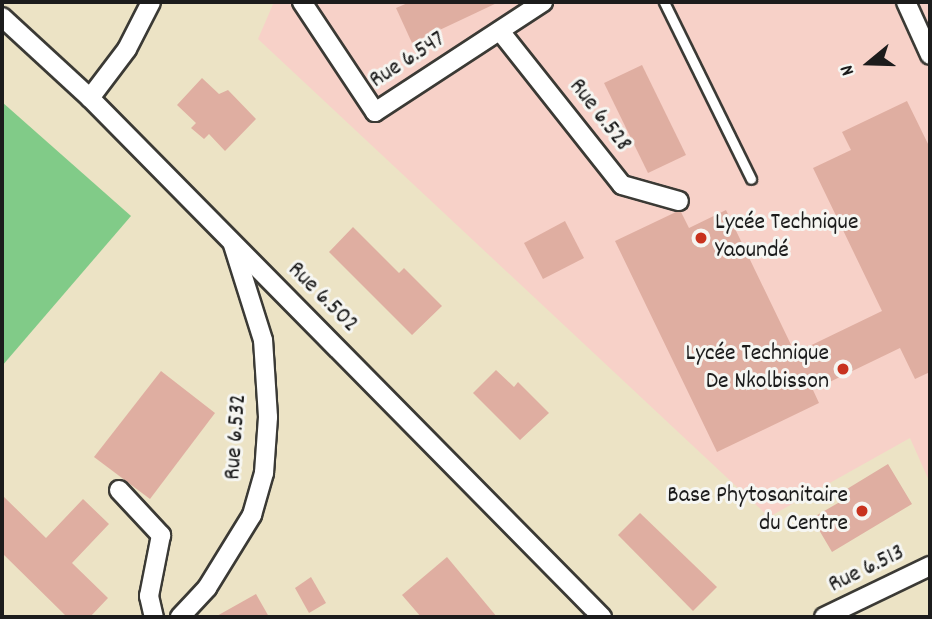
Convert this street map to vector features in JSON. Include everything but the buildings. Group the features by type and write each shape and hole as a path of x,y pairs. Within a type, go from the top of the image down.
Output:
{"street":[{"path":"90,98 136,35 151,2"},
{"name":"Rue 6.547","path":"302,2 375,112 543,2"},
{"path":"906,2 930,55"},
{"name":"Rue 6.502","path":"2,17 90,98 602,617"},
{"name":"Rue 6.528","path":"500,31 622,185 679,201"},
{"name":"Rue 6.532","path":"180,617 207,588 252,515 264,473 268,417 263,341 232,241"},
{"path":"119,490 161,535 149,596 154,617"},
{"name":"Rue 6.513","path":"824,617 930,566"}],"lane":[{"path":"664,2 751,179"}],"shaded area":[{"name":"Lycée Technique Yaoundé","path":"274,2 930,2 930,483 910,438 769,517 258,39"}],"green space":[{"path":"2,102 131,216 2,366"}],"place":[{"name":"Lycée Technique Yaoundé","path":"701,238"},
{"name":"Lycée Technique De Nkolbisson","path":"843,369"},
{"name":"Base Phytosanitaire du Centre","path":"862,511"}]}
